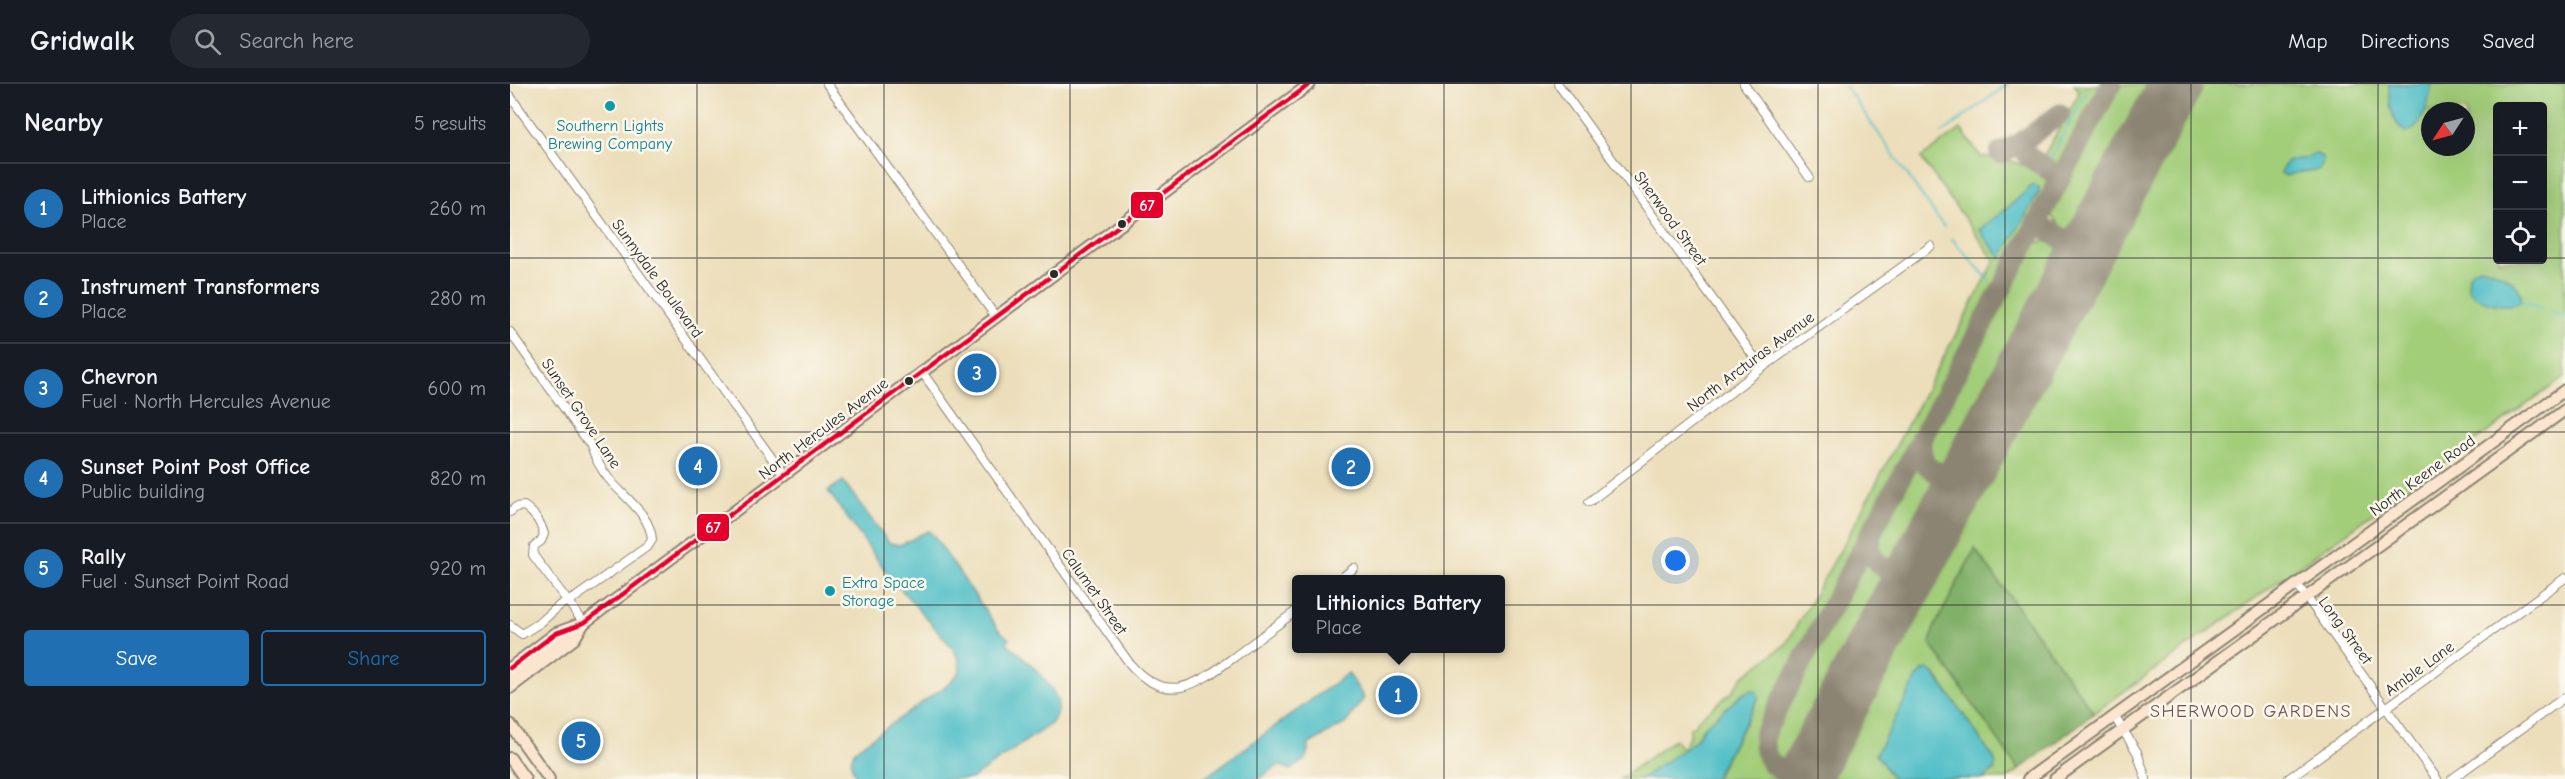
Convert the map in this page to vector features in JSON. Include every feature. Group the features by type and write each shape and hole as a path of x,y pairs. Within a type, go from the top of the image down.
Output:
{"main road":[{"name":"North Hercules Avenue","path":"510,668 556,633 584,623 1310,84"},
{"name":"North Keene Road","path":"2028,779 2565,390"},
{"name":"North Keene Road","path":"2055,779 2565,410"},
{"path":"510,660 560,623 584,623"},
{"name":"North Hercules Avenue","path":"510,688 574,639 584,623"},
{"path":"510,677 584,623"},
{"path":"510,724 548,779"},
{"path":"510,736 529,763 548,779"},
{"path":"510,758 525,779"}],"street":[{"path":"827,84 996,317"},
{"name":"Sherwood Street","path":"1558,84 1762,368"},
{"path":"1744,84 1809,177"},
{"name":"Sunnydale Boulevard","path":"510,96 784,475"},
{"name":"North Arcturas Avenue","path":"1589,502 1762,368 1931,246"},
{"name":"Sunset Grove Lane","path":"510,332 591,446 596,460 610,481 626,495 652,530 652,540 648,546 522,634 510,625"},
{"name":"Calumet Street","path":"922,372 1140,676 1151,683 1176,688 1198,682 1292,614"},
{"path":"510,512 516,507 524,506 531,511 542,526 544,534 541,541 534,546 533,555 584,623"},
{"path":"1344,575 1354,568"},
{"name":"Amble Lane","path":"2288,779 2565,578"},
{"name":"Long Street","path":"2297,584 2437,779"},
{"path":"2451,779 2565,697"},
{"path":"2114,716 2137,752 2146,779"}],"green space":[{"path":"2074,84 2088,86 2105,84 2064,160 2054,166 2043,157 2077,97 2079,91"},
{"path":"2118,84 2160,84 2085,223 2078,228 2064,230 2052,217 2051,209"},
{"path":"2191,84 2565,84 2565,377 2094,713 1975,549 1934,628 1930,643 2019,770 2007,779 1983,779 1994,771 1995,760 1935,674 1876,754 1893,779 1819,779"},
{"path":"1961,129 1981,157 2026,166 2042,173 2049,186 1758,733 1759,755 1762,761 1784,779 1715,779 1759,697 1752,690 1744,693 1704,727 1695,741 1640,779 1620,779 1675,739 1681,747 1684,747 1690,735 1690,728 1697,723 1697,720 1732,692 1742,677 1786,644 1842,547 1995,261 1921,158","holes":["2033,185 2039,192 2000,257 1979,230"]},
{"path":"2045,241 2058,249 2063,264 1959,457 1946,463 1938,462 1927,453 1926,440 2032,243"},
{"path":"1915,462 1924,475 1943,487 1905,558 1897,562 1887,561 1877,551 1876,535"},
{"path":"1975,549 2094,713 2019,770 1930,643 1934,628"},
{"path":"1864,558 1878,575 1892,583 1797,760 1791,764 1780,763 1772,757 1768,742 1769,736"}],"water":[{"path":"2389,84 2432,84 2428,102 2421,102 2421,120 2410,132 2405,132 2396,122 2390,104"},
{"path":"2316,154 2322,157 2320,169 2286,176 2281,173 2288,162"},
{"path":"2033,185 2039,187 2039,192 2001,258 1979,230"},
{"path":"2479,267 2492,270 2513,282 2521,294 2521,301 2516,304 2501,305 2485,301 2472,293 2468,288 2469,274"},
{"path":"843,481 889,543 900,545 928,531 934,536 998,629 1009,639 1007,643 1028,662 1054,693 1057,709 1052,723 971,779 858,779 854,771 851,761 856,749 950,683 960,671 959,659 951,646 890,577 828,491"},
{"path":"1929,669 1995,760 1994,769 1983,779 1893,779 1876,754 1917,678 1924,670"},
{"path":"1348,673 1364,698 1346,723 1309,744 1306,759 1291,770 1279,765 1258,779 1203,779"},
{"path":"1752,690 1757,692 1759,697 1714,779 1640,779 1695,741 1704,727 1744,693"}],"waterway":[{"path":"1942,133 2008,84"},
{"path":"1846,87 1944,227"},
{"path":"2050,159 2086,92"},
{"path":"1952,239 1989,280"},
{"path":"2521,301 2542,309"},
{"path":"2552,313 2565,317"}],"taxiway":[{"path":"1918,562 1898,569 1882,566 1876,562 1872,554 1871,533 2111,84"},
{"path":"2060,114 2019,144 2029,157 2061,178"},
{"path":"2000,153 2019,144"},
{"path":"2036,224 2087,251"},
{"path":"1921,437 1924,459 1935,471 1952,473 1972,463"},
{"path":"1813,759 1798,768 1787,770 1774,766 1766,754 1765,732 1870,534"}],"runway":[{"path":"1802,779 2176,84"}],"transit line":[{"name":"67","path":"510,668 556,633 584,623 1310,84"}],"place":[{"name":"Southern Lights Brewing Company","path":"610,106"},
{"name":"Chevron","path":"977,373"},
{"name":"Sunset Point Post Office","path":"698,466"},
{"name":"Instrument Transformers","path":"1351,467"},
{"name":"Extra Space Storage","path":"830,591"},
{"name":"Lithionics Battery","path":"1398,695"},
{"name":"Rally","path":"581,741"}],"district":[{"name":"SHERWOOD GARDENS","path":"2251,711"}]}
